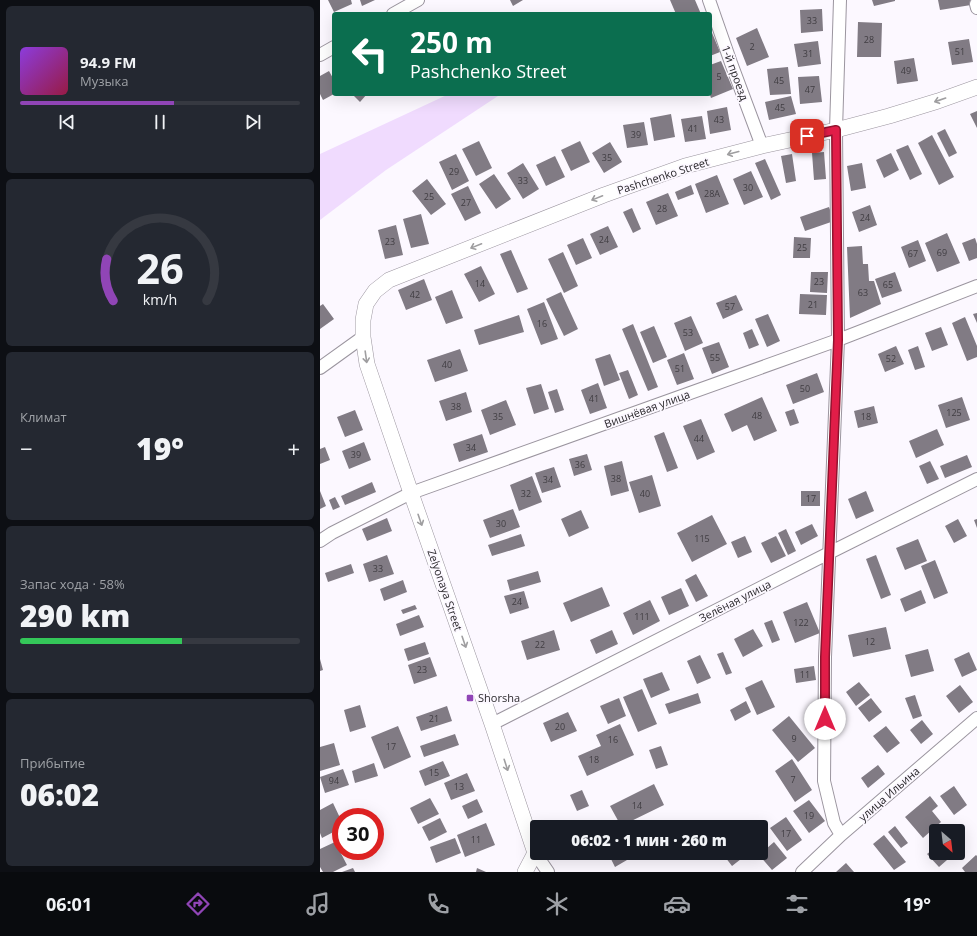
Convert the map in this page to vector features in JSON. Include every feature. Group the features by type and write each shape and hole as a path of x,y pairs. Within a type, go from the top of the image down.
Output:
{"street":[{"path":"397,12 418,0"},
{"name":"1-й проезд","path":"709,0 762,146"},
{"path":"840,0 836,130 838,340 825,657 824,781 834,823 841,835"},
{"path":"320,55 332,48"},
{"name":"Pashchenko Street","path":"366,304 375,291 389,280 604,195 685,166 889,116 977,87"},
{"name":"Вишнёвая улица","path":"320,541 332,533 411,493 838,340 977,286"},
{"name":"Zelyonaya Street","path":"366,304 363,320 363,337 367,364 530,838"},
{"path":"320,368 363,337"},
{"name":"Зелёная улица","path":"492,724 977,479"},
{"name":"улица Ильина","path":"802,872 841,835 977,718"},
{"path":"815,859 817,872"},
{"path":"525,872 531,860"},
{"path":"540,860 548,872"}],"shaded area":[{"path":"445,96 498,96 386,170 320,220 320,154"}],"building":[{"path":"328,0 351,0 352,4 334,12"},
{"path":"360,0 375,0 362,6"},
{"path":"510,0 523,0 513,6"},
{"path":"670,0 695,0 700,12 675,12"},
{"path":"872,0 895,0 895,1 874,6"},
{"path":"938,0 970,0 971,5 940,10"},
{"path":"822,9 823,31 801,33 800,10"},
{"path":"858,22 882,23 881,57 857,57"},
{"path":"757,28 769,57 747,66 736,38"},
{"path":"712,33 720,52 712,55"},
{"path":"969,39 973,62 952,65 948,42"},
{"path":"818,41 821,64 798,67 794,44"},
{"path":"914,58 918,81 897,84 894,61"},
{"path":"721,61 733,89 711,98 710,96 712,96 712,64"},
{"path":"788,67 791,94 770,95 767,69"},
{"path":"329,71 332,76 332,95 323,100 320,94 320,76"},
{"path":"819,76 822,102 800,104 798,77"},
{"path":"354,96 365,96 360,102"},
{"path":"791,96 796,114 769,120 765,102"},
{"path":"727,107 731,130 710,134 707,111"},
{"path":"977,111 977,128 970,114"},
{"path":"671,114 675,137 654,141 650,118"},
{"path":"702,116 706,139 685,142 681,119"},
{"path":"644,122 648,145 627,148 623,125"},
{"path":"945,129 957,153 949,157 937,133"},
{"path":"932,135 954,177 939,185 918,143"},
{"path":"479,141 492,168 476,176 462,149"},
{"path":"580,141 590,162 571,171 561,150"},
{"path":"610,142 622,162 604,173 592,153"},
{"path":"908,145 922,174 910,180 896,150"},
{"path":"824,152 826,179 814,180 812,153"},
{"path":"891,153 899,170 884,178 876,160"},
{"path":"456,154 469,181 452,190 439,162"},
{"path":"792,154 796,181 786,183 781,156"},
{"path":"555,156 565,177 546,186 536,165"},
{"path":"765,159 781,195 771,200 755,163"},
{"path":"523,163 539,189 523,199 507,173"},
{"path":"862,163 866,188 851,191 847,166"},
{"path":"751,171 763,197 744,205 733,179"},
{"path":"494,174 511,199 496,209 479,184"},
{"path":"717,175 729,204 706,213 695,184"},
{"path":"427,179 446,204 431,215 412,191"},
{"path":"691,185 694,194 678,200 675,192"},
{"path":"468,186 481,213 465,221 451,194"},
{"path":"668,193 678,216 656,225 646,202"},
{"path":"870,205 877,225 859,232 852,212"},
{"path":"829,207 834,221 805,231 800,217"},
{"path":"632,208 641,229 633,233 623,212"},
{"path":"421,214 429,244 411,248 403,219"},
{"path":"396,225 403,255 385,259 378,230"},
{"path":"608,226 618,247 600,255 590,234"},
{"path":"947,233 960,263 937,272 925,243"},
{"path":"794,237 811,238 810,258 793,258"},
{"path":"583,238 592,258 576,265 567,245"},
{"path":"975,238 977,244 977,258 969,261 962,243"},
{"path":"918,240 926,261 909,268 901,247"},
{"path":"862,246 863,264 868,264 869,281 874,281 881,304 850,318 847,247"},
{"path":"511,250 528,289 517,293 500,254"},
{"path":"563,252 578,286 564,293 548,259"},
{"path":"481,266 495,294 479,302 464,274"},
{"path":"811,272 828,272 827,293 810,292"},
{"path":"895,272 902,291 882,298 875,279"},
{"path":"424,279 432,300 406,310 398,290"},
{"path":"452,290 463,318 446,324 435,297"},
{"path":"561,292 578,329 564,336 546,299"},
{"path":"800,294 827,295 826,315 799,314"},
{"path":"736,295 743,310 723,319 716,303"},
{"path":"544,302 558,339 541,345 527,309"},
{"path":"323,304 334,319 320,329 320,306"},
{"path":"977,313 977,323 973,314"},
{"path":"768,314 780,341 767,347 755,319"},
{"path":"519,315 524,332 479,345 474,330"},
{"path":"691,316 703,343 685,351 674,323"},
{"path":"965,317 977,346 977,357 967,361 952,323"},
{"path":"633,324 658,387 648,391 622,329"},
{"path":"654,326 667,357 653,363 640,332"},
{"path":"941,327 948,345 932,351 925,333"},
{"path":"752,329 759,345 749,349 743,333"},
{"path":"719,342 729,367 712,374 702,348"},
{"path":"896,346 904,364 885,372 878,354"},
{"path":"918,346 925,367 915,370 908,350"},
{"path":"460,349 468,371 435,382 427,360"},
{"path":"684,353 694,379 677,385 667,360"},
{"path":"610,354 620,380 604,386 595,359"},
{"path":"628,370 638,395 629,399 619,373"},
{"path":"817,373 824,392 793,404 786,385"},
{"path":"598,383 607,408 590,414 581,390"},
{"path":"541,384 549,409 534,414 526,388"},
{"path":"557,389 564,410 555,413 548,392"},
{"path":"466,392 472,412 446,421 439,401"},
{"path":"762,397 777,431 754,441 747,425 732,432 724,414"},
{"path":"962,397 970,420 946,428 938,405"},
{"path":"506,400 516,425 490,435 481,410"},
{"path":"874,406 878,423 858,428 854,411"},
{"path":"794,409 799,423 790,426 785,412"},
{"path":"355,410 363,430 345,437 337,417"},
{"path":"701,419 715,452 697,460 683,426"},
{"path":"937,429 944,445 916,458 909,441"},
{"path":"664,432 678,468 667,472 654,436"},
{"path":"482,434 488,452 459,462 453,444"},
{"path":"364,442 371,460 349,469 342,451"},
{"path":"325,447 330,460 320,464 320,449"},
{"path":"587,454 592,470 574,476 569,459"},
{"path":"967,455 972,467 945,478 940,466"},
{"path":"622,461 629,491 611,496 604,466"},
{"path":"930,461 939,479 927,484 919,466"},
{"path":"554,467 561,487 542,493 535,473"},
{"path":"652,475 661,506 639,513 629,482"},
{"path":"532,476 542,502 519,511 510,485"},
{"path":"372,482 376,492 345,505 341,496"},
{"path":"320,491 326,506 320,509"},
{"path":"801,491 820,491 820,506 801,506"},
{"path":"866,491 874,511 856,519 848,499"},
{"path":"335,497 340,507 333,510 329,500"},
{"path":"513,509 520,527 490,538 483,520"},
{"path":"581,510 589,528 569,537 561,519"},
{"path":"712,515 727,544 692,562 677,533"},
{"path":"387,518 392,531 367,541 362,529"},
{"path":"958,519 967,536 954,543 945,526"},
{"path":"977,519 977,528 974,520"},
{"path":"812,524 818,536 801,545 795,532"},
{"path":"786,529 796,551 788,555 778,533"},
{"path":"521,534 525,546 492,556 488,545"},
{"path":"745,536 752,552 738,558 731,542"},
{"path":"776,536 786,556 771,563 761,543"},
{"path":"918,539 927,561 905,570 896,548"},
{"path":"387,555 394,574 369,582 363,564"},
{"path":"876,555 891,595 881,599 866,559"},
{"path":"935,560 948,593 934,599 921,566"},
{"path":"351,564 354,573 328,582 325,573"},
{"path":"538,571 541,582 510,591 507,580"},
{"path":"696,574 708,596 696,602 685,580"},
{"path":"403,580 407,592 384,601 380,589"},
{"path":"602,587 610,606 571,622 563,603"},
{"path":"681,588 689,606 669,615 661,597"},
{"path":"921,590 926,603 905,612 900,599"},
{"path":"524,591 529,608 510,614 504,596"},
{"path":"650,600 660,621 633,635 623,613"},
{"path":"807,602 820,633 795,643 783,612"},
{"path":"415,605 417,609 403,614 401,610"},
{"path":"419,615 424,627 400,636 396,624"},
{"path":"772,620 780,640 772,643 764,623"},
{"path":"886,627 891,649 853,657 848,635"},
{"path":"753,629 763,646 743,657 734,639"},
{"path":"554,630 560,650 527,660 521,641"},
{"path":"612,630 618,644 596,654 590,640"},
{"path":"425,642 429,654 408,661 404,649"},
{"path":"928,649 934,671 911,677 905,655"},
{"path":"723,652 732,673 726,675 717,654"},
{"path":"969,652 977,670 962,677 954,659"},
{"path":"700,655 711,678 697,684 687,661"},
{"path":"430,657 437,676 414,684 408,665"},
{"path":"320,659 323,670 320,671"},
{"path":"814,666 816,680 796,683 794,669"},
{"path":"662,672 670,690 651,698 643,679"},
{"path":"762,680 775,707 757,715 745,688"},
{"path":"859,682 870,695 856,706 846,692"},
{"path":"960,685 973,702 959,713 946,696"},
{"path":"642,689 657,724 638,732 623,697"},
{"path":"698,693 701,703 669,714 665,704"},
{"path":"915,695 922,716 913,719 905,698"},
{"path":"619,698 626,716 608,724 600,706"},
{"path":"871,698 882,712 869,722 858,708"},
{"path":"746,701 751,712 735,721 730,710"},
{"path":"360,705 366,727 350,732 344,710"},
{"path":"447,706 452,721 421,731 416,717"},
{"path":"568,712 577,731 551,742 543,723"},
{"path":"789,716 815,748 798,762 772,730"},
{"path":"922,720 933,734 921,744 910,730"},
{"path":"620,724 634,755 587,776 578,756 601,746 596,735"},
{"path":"398,726 411,757 384,769 371,737"},
{"path":"886,726 900,743 887,753 873,736"},
{"path":"455,734 459,745 424,757 420,746"},
{"path":"334,743 340,765 320,771 320,747"},
{"path":"661,746 668,765 656,769 649,750"},
{"path":"792,759 812,790 795,802 775,771"},
{"path":"443,761 450,776 425,786 419,771"},
{"path":"374,763 378,776 355,783 352,771"},
{"path":"878,765 885,774 868,788 861,778"},
{"path":"343,769 349,785 325,793 320,777"},
{"path":"467,773 475,791 451,800 444,783"},
{"path":"654,784 664,805 633,820 618,820 610,806"},
{"path":"954,786 967,805 954,815 940,796"},
{"path":"582,790 589,806 577,811 570,795"},
{"path":"930,796 938,806 932,811 941,822 939,824 929,824 929,833 923,838 905,817"},
{"path":"430,798 439,814 418,824 410,808"},
{"path":"477,799 483,812 468,819 462,806"},
{"path":"809,800 825,821 809,833 793,811"},
{"path":"333,803 335,808 332,808 332,833 322,838 320,833 320,810"},
{"path":"786,817 802,840 787,851 770,828"},
{"path":"440,818 447,832 429,841 422,827"},
{"path":"486,823 495,845 465,857 457,835"},
{"path":"895,826 908,843 901,848 888,832"},
{"path":"884,835 906,862 894,870 873,844"},
{"path":"455,838 461,853 436,863 430,847"},
{"path":"774,842 787,858 772,870 763,860 768,860 768,847"},
{"path":"332,843 332,860 344,860 347,865 333,872 323,872 320,867 320,849"},
{"path":"976,855 977,872 965,872 962,868"},
{"path":"612,860 627,860 615,867"},
{"path":"727,860 740,860 732,866"},
{"path":"933,860 947,860 939,867"},
{"path":"846,863 854,872 836,872"},
{"path":"353,868 355,872 342,872"},
{"path":"477,868 486,872 476,872"}],"place":[{"name":"Shorsha","path":"470,698"}],"route":[{"path":"807,136 836,130 838,340 825,657 825,719"}]}
